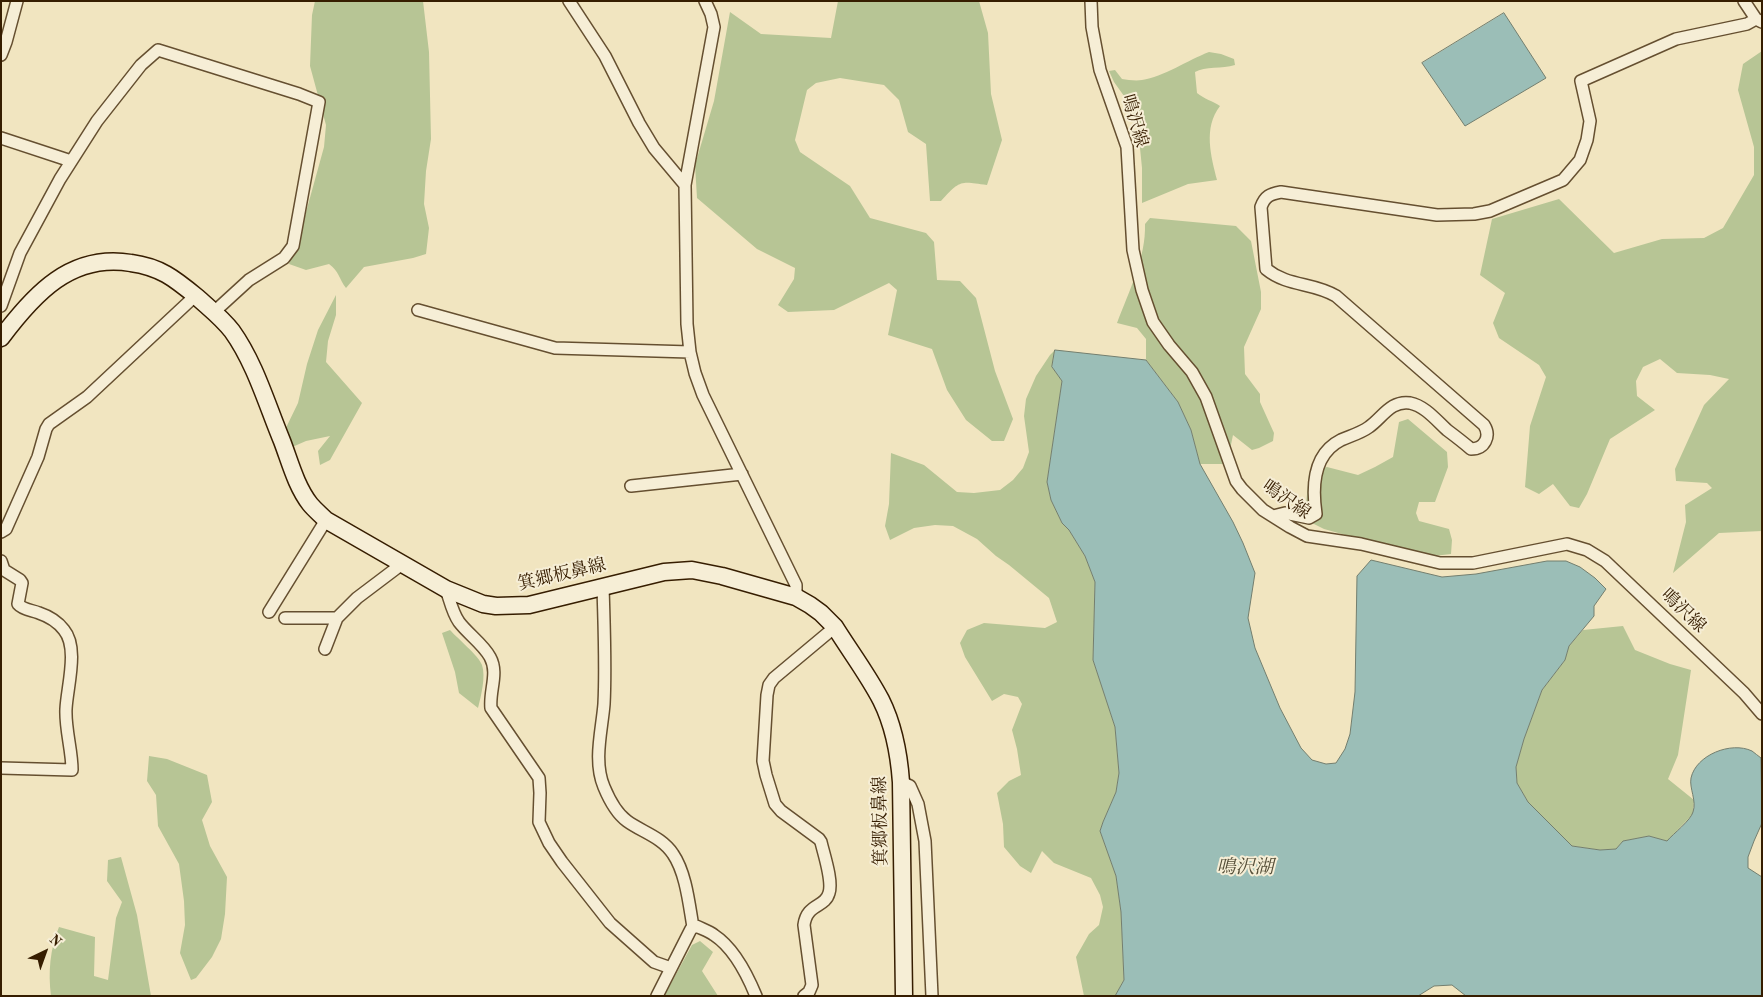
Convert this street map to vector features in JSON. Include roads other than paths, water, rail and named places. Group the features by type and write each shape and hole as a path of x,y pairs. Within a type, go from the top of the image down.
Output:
{"main road":[{"name":"箕郷板鼻線","path":"1,338 47,286 60,276 86,264 123,261 146,266 174,278 214,312 232,332 258,380 300,487 310,505 326,520 446,589 483,604 512,606 538,603 664,572 692,570 730,578 796,597 810,604 822,613 835,627 880,699 890,723 898,752 901,782 904,996"}],"street":[{"path":"1,55 17,1"},
{"path":"568,1 605,56 654,148 685,184"},
{"path":"705,1 714,27 685,184 687,324 690,352 703,395 796,585 796,597"},
{"name":"鳴沢線","path":"1091,1 1092,26 1100,70 1126,147 1132,250 1142,290 1153,322 1192,372 1206,397 1236,481 1242,489 1263,510 1307,536 1361,544 1440,563 1473,563 1567,544 1588,550 1605,560 1744,693 1762,714"},
{"path":"1273,516 1285,513 1309,518 1316,514 1313,497 1317,465 1326,450 1368,428 1396,404 1410,403 1424,409 1471,449 1478,449 1484,445 1488,437 1488,430 1336,296 1326,290 1276,277 1266,269 1261,207 1263,200 1270,194 1280,192 1437,215 1474,214 1490,211 1563,180 1580,160 1587,140 1590,121 1581,81 1676,39 1759,20 1744,1"},
{"path":"1,306 20,252 71,161 97,121 126,84 154,52 158,50 319,102 294,246 284,258 249,280 214,312"},
{"path":"1,138 71,161"},
{"path":"1,532 6,529 30,475 49,424 88,397 101,382 196,296"},
{"path":"418,310 555,348 690,352"},
{"path":"631,486 742,474"},
{"path":"269,612 326,520"},
{"path":"1,560 4,570 22,583 18,604 22,608 50,618 58,623 69,636 71,653 66,710 72,754 72,770 1,768"},
{"path":"326,649 337,618 357,598 402,564"},
{"path":"603,586 604,694 599,763 602,784 611,802 625,820 659,839 673,853 679,866 687,895 693,927 656,996"},
{"path":"446,589 453,612 490,657 494,672 491,708 539,778 539,822 549,843 610,923 654,962 671,968"},
{"path":"285,618 337,618"},
{"path":"804,996 809,992 812,985 804,925 805,916 810,910 826,899 831,886 819,839 781,811 775,804 763,761 767,695 769,685 774,678 835,627"},
{"path":"901,782 910,786 918,804 925,841 932,996"},
{"path":"693,927 696,926 713,934 727,946 738,961 756,996"}],"water":[{"path":"1504,13 1546,78 1465,126 1422,63"},
{"name":"鳴沢湖","path":"1055,350 1146,360 1178,402 1191,430 1200,464 1233,522 1255,573 1248,618 1255,648 1280,708 1301,748 1312,760 1326,764 1336,763 1345,749 1350,734 1355,692 1357,576 1371,560 1442,577 1476,574 1547,561 1566,561 1580,567 1595,578 1606,589 1594,606 1594,616 1569,646 1565,660 1542,690 1516,767 1517,783 1528,802 1572,846 1600,850 1616,849 1623,841 1649,836 1667,841 1685,823 1692,815 1694,808 1691,778 1694,770 1707,757 1725,749 1744,748 1761,758 1762,823 1748,857 1748,868 1762,877 1762,996 1466,996 1452,985 1434,986 1418,996 1115,996 1124,980 1121,912 1116,876 1100,831 1116,792 1119,773 1115,727 1093,660 1095,582 1085,556 1069,530 1062,523 1051,500 1047,482 1062,381 1052,367"}]}
